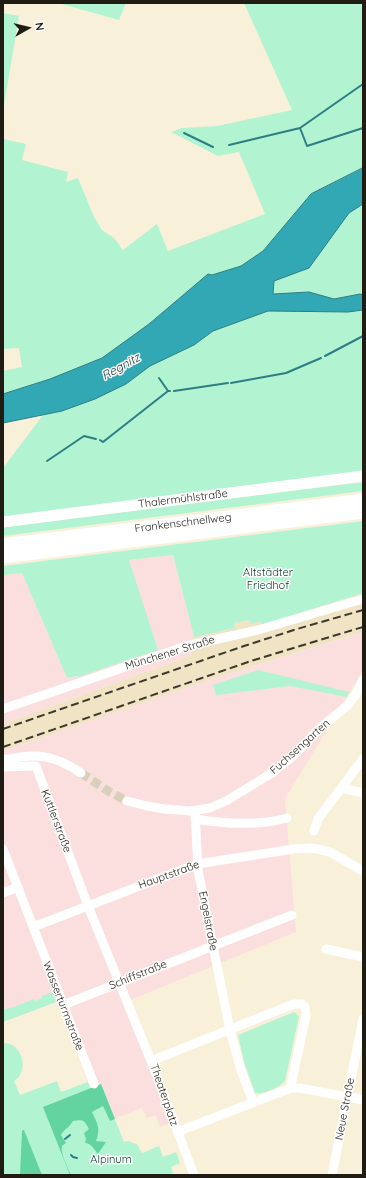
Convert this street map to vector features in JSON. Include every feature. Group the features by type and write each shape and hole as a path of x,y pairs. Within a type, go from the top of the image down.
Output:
{"highway":[{"name":"Frankenschnellweg","path":"3,545 363,500"},
{"name":"Frankenschnellweg","path":"3,557 363,512"}],"main road":[{"name":"Thalermühlstraße","path":"3,522 363,476"}],"street":[{"name":"Münchener Straße","path":"3,709 186,646 258,630 363,599"},
{"name":"Fuchsengarten","path":"195,815 226,801 281,767 321,727 360,696 363,680"},
{"path":"3,760 27,756 49,757 68,764 81,773"},
{"path":"314,831 318,819 363,759"},
{"name":"Kuttlerstraße","path":"3,767 36,766 88,906"},
{"path":"342,788 363,793"},
{"path":"127,801 195,815 216,822 250,823 277,821 288,818"},
{"name":"Engelstraße","path":"195,815 197,864 230,1030"},
{"name":"Hauptstraße","path":"33,927 197,864 294,849 312,848 330,852 363,871"},
{"name":"Wasserturmstraße","path":"3,849 94,1084"},
{"path":"3,893 18,887"},
{"path":"88,906 151,1061"},
{"name":"Schiffstraße","path":"63,1005 292,915"},
{"path":"326,949 363,957"},
{"name":"Theaterplatz","path":"294,1004 303,1005 306,1009 306,1016 291,1088 177,1132 151,1061 230,1030 294,1004"},
{"name":"Neue Straße","path":"332,1175 363,1019"},
{"path":"230,1030 241,1070 253,1102"},
{"path":"291,1088 300,1088 363,1100"},
{"path":"177,1132 194,1175"}],"shaded area":[{"path":"173,555 194,637 190,656 3,724 3,575 22,573 67,678 77,676 129,560"},
{"path":"363,593 363,633 212,679 3,751 3,724 190,656 194,637 234,628 234,623 250,620 261,621 263,625"},
{"path":"363,633 363,670 285,799 296,932 128,1001 176,1121 160,1127 155,1115 147,1118 142,1108 115,1119 101,1084 90,1088 59,1005 56,1002 3,1022 3,751 212,679"}],"green space":[{"path":"58,3 126,3 119,20"},
{"path":"244,3 363,3 363,168 311,194 263,251 241,266 212,275 208,274 149,324 102,358 50,379 3,394 3,371 22,367 19,348 3,349 3,139 26,144 22,160 68,172 66,182 78,178 94,217 102,230 114,238 123,250 157,224 168,251 265,214 239,152 218,156 171,132 182,128 217,126 292,110"},
{"path":"3,13 19,16 3,111"},
{"path":"363,204 363,295 360,294 334,299 309,292 273,294 274,281 309,268 349,213"},
{"path":"363,310 363,473 3,519 3,468 43,415 62,411 95,399 126,384 150,366 194,345 213,331 268,311 348,312"},
{"path":"363,482 363,491 3,536 3,527"},
{"name":"Altstädter Friedhof","path":"363,521 363,593 262,625 261,621 251,624 250,620 234,623 235,628 194,637 173,555 129,560 158,650 78,677 67,678 22,573 3,575 3,566"},
{"path":"258,670 349,692 347,697 290,686 216,695 213,685"},
{"path":"52,992 56,1002 3,1022 3,1010 34,999 35,1001"},
{"path":"294,1012 299,1016 285,1081 271,1090 262,1093 255,1093 244,1062 238,1035"},
{"name":"Alpinum","path":"3,1043 15,1047 22,1058 22,1071 14,1081 20,1095 57,1081 61,1092 88,1082 90,1088 101,1084 124,1142 128,1141 137,1144 142,1153 159,1146 163,1157 176,1152 180,1163 171,1167 173,1173 166,1175 3,1175"},
{"path":"101,1084 115,1119 110,1121 103,1106 92,1112 98,1129 96,1141 106,1142 98,1154 91,1145 85,1143 86,1139 84,1133 89,1129 83,1121 73,1121 62,1133 61,1135 66,1143 62,1146 62,1152 70,1175 43,1107"},
{"path":"24,1130 42,1175 20,1175"}],"water":[{"name":"Regnitz","path":"363,168 363,204 349,213 309,268 274,281 273,294 309,292 334,299 360,294 363,295 363,310 348,312 268,311 213,331 194,345 150,366 126,384 95,399 62,411 3,423 3,394 50,379 102,358 149,324 208,274 212,275 241,266 263,251 311,194"}],"waterway":[{"path":"229,145 300,128 363,84"},
{"path":"300,128 307,146 363,128"},
{"path":"184,133 213,147"},
{"path":"325,356 363,336"},
{"path":"231,383 286,373 321,358"},
{"path":"159,378 168,391"},
{"path":"174,391 228,383"},
{"path":"100,440 103,442 168,391 170,391"},
{"path":"47,461 84,436 96,439"},
{"path":"65,1139 70,1135"},
{"path":"71,1155 77,1158"}],"tunnel":[{"path":"81,773 108,791 127,801"}],"railway":[{"path":"3,729 244,646 363,610"},
{"path":"3,747 251,661 363,627"}]}
